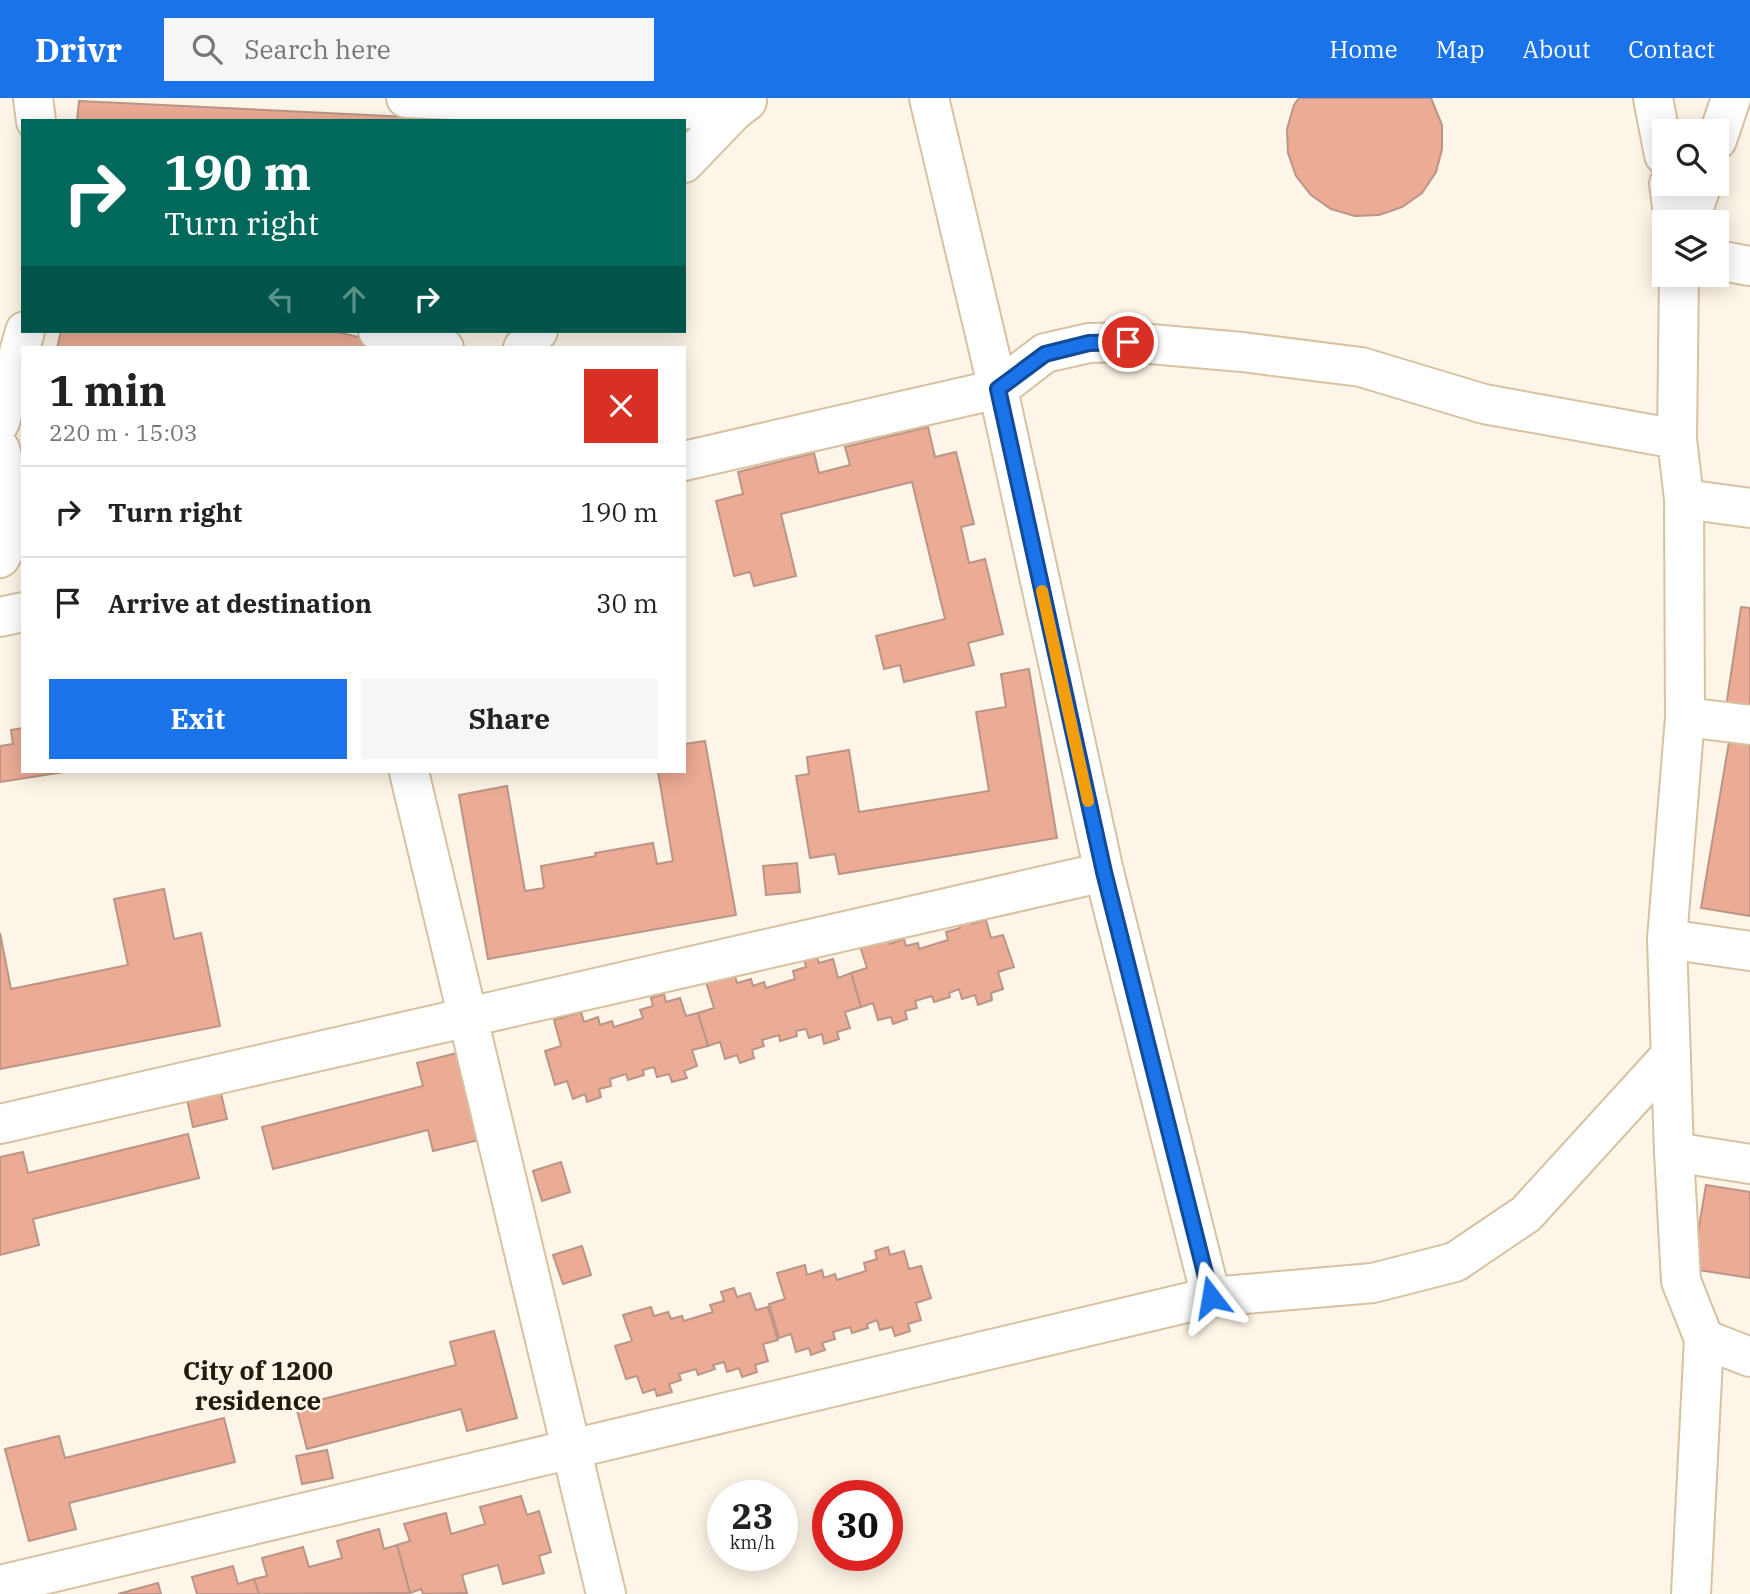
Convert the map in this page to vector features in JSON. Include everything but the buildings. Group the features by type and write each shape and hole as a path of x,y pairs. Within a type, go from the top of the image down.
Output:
{"street":[{"path":"33,98 36,119"},
{"path":"406,98 742,104"},
{"path":"929,98 998,389 1104,872 1211,1297"},
{"path":"1653,98 1657,119"},
{"path":"1724,119 1731,98"},
{"path":"686,161 742,104"},
{"path":"1729,262 1750,266"},
{"path":"1679,287 1677,439 1684,499 1685,717 1667,939 1681,1281 1704,1339 1691,1594"},
{"path":"0,422 24,333"},
{"path":"386,333 436,346"},
{"path":"686,461 998,389 1045,354 1089,343 1128,342 1242,352 1361,367 1484,404 1677,439"},
{"path":"0,449 21,519 0,558"},
{"path":"1684,499 1750,508"},
{"path":"0,617 21,612"},
{"path":"1685,717 1750,724"},
{"path":"409,773 606,1594"},
{"path":"0,1124 1104,872"},
{"path":"1667,939 1750,951"},
{"path":"4,1579 571,1450 1211,1297 1373,1283 1455,1262 1526,1214 1671,1055"},
{"path":"1674,1152 1750,1164"},
{"path":"1704,1339 1750,1357"}],"slow traffic":[{"path":"1042,591 1088,801"}],"district":[{"name":"City of 1200 residence","path":"258,1386"}],"route":[{"path":"1128,342 1089,343 1045,354 998,389 1104,872 1211,1297"}]}
